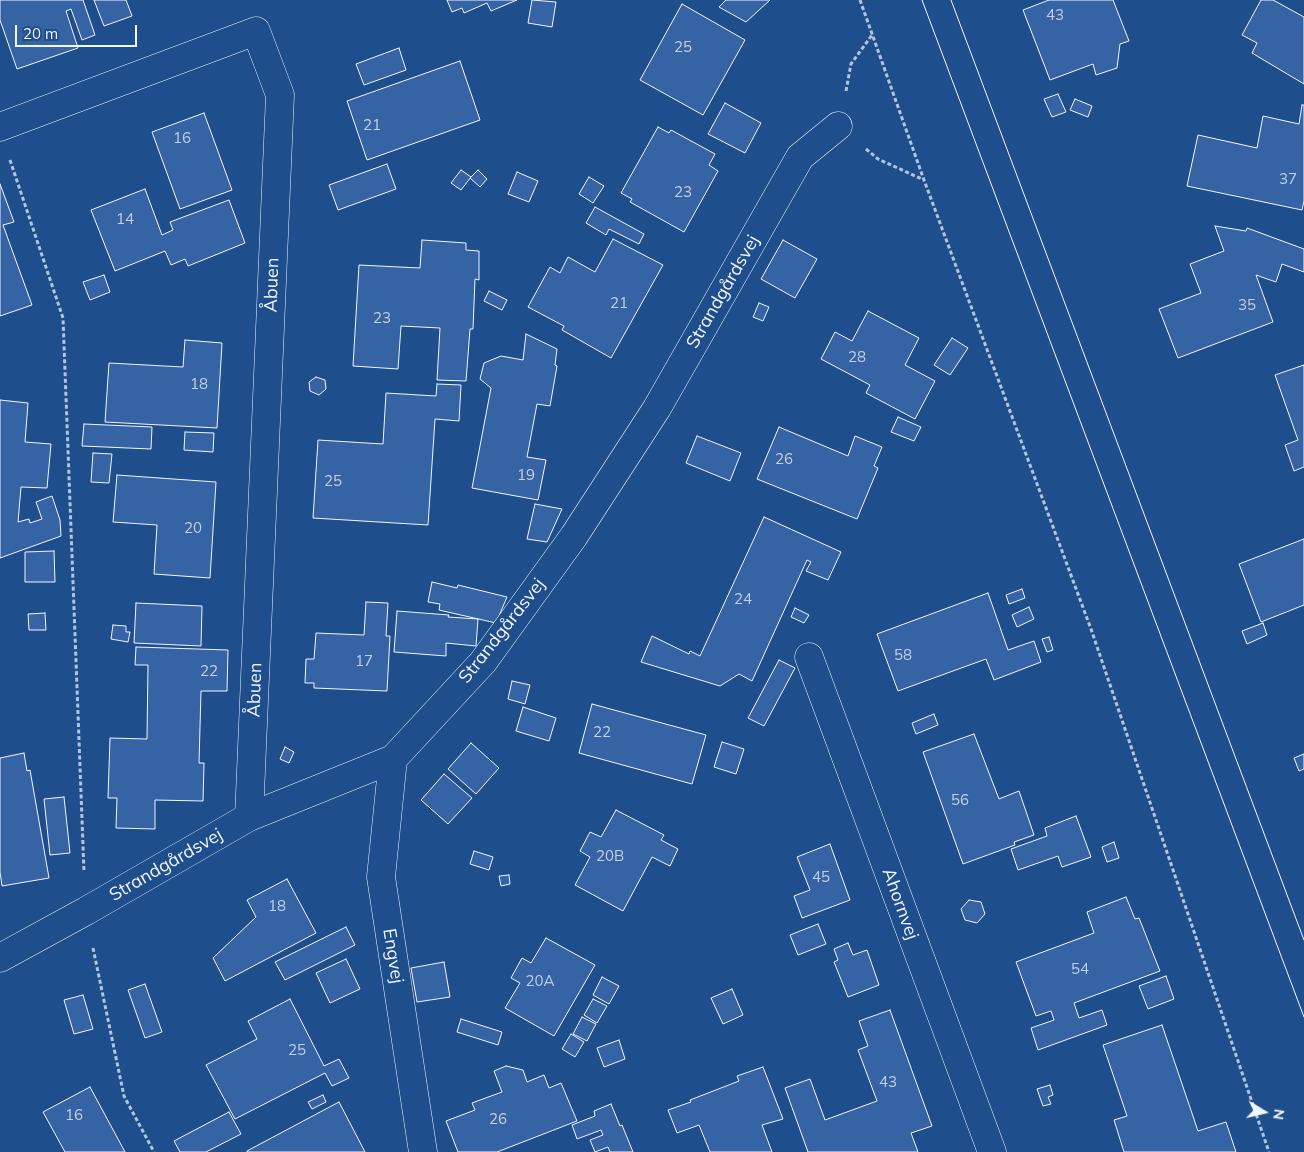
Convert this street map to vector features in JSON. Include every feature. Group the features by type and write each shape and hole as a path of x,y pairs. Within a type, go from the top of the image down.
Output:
{"street":[{"name":"Åbuen","path":"0,127 256,31 280,95 249,817"},
{"name":"Strandgårdsvej","path":"0,958 249,817 393,759 483,662 574,536 657,408 800,157 838,126"},
{"name":"Ahornvej","path":"809,657 992,1152"},
{"name":"Engvej","path":"393,759 381,876 423,1152"}],"path":[{"path":"860,0 924,180 1091,629 1269,1152"},
{"path":"872,34 852,64 838,126 878,158 924,180"},
{"path":"9,159 63,318 86,911 124,1096 154,1152"}],"building":[{"path":"0,0 83,0 95,35 82,40 71,9 66,11 78,48 17,69 0,20"},
{"path":"94,0 126,0 132,16 104,26"},
{"path":"447,0 517,0 491,11 487,3 464,13 462,8 452,12"},
{"path":"532,0 556,2 552,27 528,23"},
{"path":"726,0 770,0 746,22 719,7"},
{"path":"1049,0 1113,0 1129,41 1120,44 1117,68 1096,75 1093,64 1050,80 1023,10"},
{"path":"1261,0 1273,0 1304,17 1304,84 1252,53 1257,43 1242,35"},
{"path":"682,4 745,40 703,115 640,80"},
{"path":"399,48 406,70 364,85 356,64"},
{"path":"460,61 480,120 367,160 347,101"},
{"path":"1058,94 1066,112 1052,117 1044,99"},
{"path":"1075,99 1092,106 1088,117 1070,110"},
{"path":"725,103 761,123 745,153 708,134"},
{"path":"1302,105 1304,105 1304,201 1302,210 1187,186 1198,135 1257,148 1263,116 1299,124"},
{"path":"204,113 232,190 180,209 152,132"},
{"path":"658,127 669,133 671,130 715,154 709,165 718,171 684,232 630,202 632,199 621,193"},
{"path":"387,164 396,189 338,210 329,185"},
{"path":"461,170 471,177 461,190 451,183"},
{"path":"478,170 487,179 480,187 470,178"},
{"path":"517,172 538,181 529,202 508,194"},
{"path":"589,177 604,186 593,203 579,194"},
{"path":"0,184 14,222 3,225 32,305 0,316"},
{"path":"145,189 162,235 173,230 170,222 229,200 245,243 188,266 185,259 171,265 165,251 115,271 91,210"},
{"path":"595,207 644,234 639,244 609,229 606,235 586,223"},
{"path":"1215,226 1246,231 1247,228 1304,249 1304,272 1282,264 1276,282 1256,275 1273,322 1178,358 1159,309 1201,293 1190,264 1224,251"},
{"path":"613,239 663,265 611,358 562,330 564,326 528,307 550,267 560,273 568,257 595,272"},
{"path":"422,240 466,243 466,250 479,251 479,280 475,279 473,329 470,329 466,381 437,380 440,328 401,326 398,369 353,366 359,265 420,268"},
{"path":"783,240 817,259 795,298 761,279"},
{"path":"104,275 110,292 90,300 83,282"},
{"path":"489,291 507,300 502,310 484,301"},
{"path":"759,303 769,307 763,321 753,317"},
{"path":"868,311 919,338 905,365 935,381 915,419 866,393 870,385 821,359 835,332 852,341"},
{"path":"526,334 557,349 555,365 557,366 550,406 537,404 527,457 546,460 538,500 472,488 491,388 480,379 484,363 501,356 523,360"},
{"path":"952,338 968,348 950,375 934,365"},
{"path":"185,340 222,343 217,428 105,422 109,363 183,367"},
{"path":"1304,365 1304,467 1294,471 1285,445 1298,440 1275,375"},
{"path":"316,377 325,380 326,389 319,395 310,391 309,382"},
{"path":"437,384 461,385 459,421 435,419 428,525 313,518 318,440 383,444 386,393 436,396"},
{"path":"0,400 28,403 25,442 51,444 47,488 21,487 18,522 29,519 30,523 42,519 36,502 52,496 60,520 61,536 0,558"},
{"path":"898,417 921,427 914,441 891,432"},
{"path":"84,424 152,427 151,449 82,446"},
{"path":"779,427 848,456 855,436 882,447 874,466 878,468 857,519 757,479"},
{"path":"185,432 214,433 213,452 184,450"},
{"path":"697,436 741,453 730,481 686,463"},
{"path":"93,453 112,454 109,483 91,482"},
{"path":"117,475 216,482 210,578 154,574 157,525 113,522"},
{"path":"535,504 562,509 547,542 527,539"},
{"path":"764,517 841,552 828,580 806,571 811,562 807,560 752,681 739,674 720,686 641,662 652,636 689,654 690,651 700,656"},
{"path":"1304,539 1304,605 1261,622 1239,564"},
{"path":"54,551 55,582 25,582 25,552"},
{"path":"432,582 457,588 458,585 507,597 496,623 439,610 440,604 428,602"},
{"path":"1022,589 1025,598 1009,604 1006,595"},
{"path":"988,593 1008,650 1034,641 1041,662 994,680 986,659 898,691 877,634"},
{"path":"366,602 388,603 386,636 390,636 387,691 314,688 314,683 305,683 306,659 314,659 316,633 364,635"},
{"path":"136,603 202,606 201,646 134,643"},
{"path":"1029,607 1034,619 1017,627 1012,615"},
{"path":"795,608 809,615 804,623 791,617"},
{"path":"397,611 478,619 476,646 446,643 446,656 394,652"},
{"path":"45,613 46,630 29,630 28,614"},
{"path":"1263,623 1267,635 1247,644 1242,631"},
{"path":"113,625 126,626 126,632 130,632 128,642 111,639"},
{"path":"1049,637 1053,650 1047,652 1042,639"},
{"path":"136,647 228,650 227,691 201,691 199,763 204,763 203,801 155,800 155,829 116,828 117,798 108,798 110,738 147,739 148,665 135,665"},
{"path":"779,660 795,668 764,726 748,718"},
{"path":"512,681 530,685 525,704 508,699"},
{"path":"592,704 706,735 692,784 579,753"},
{"path":"523,707 556,718 549,741 516,731"},
{"path":"934,714 938,725 916,734 912,723"},
{"path":"974,734 999,799 1019,791 1034,835 1014,842 1015,845 963,864 923,752"},
{"path":"722,742 744,749 736,774 714,767"},
{"path":"471,743 499,768 476,794 448,769"},
{"path":"285,747 294,752 289,763 280,759"},
{"path":"24,753 27,771 30,770 49,878 2,886 0,872 0,758"},
{"path":"1304,754 1304,769 1299,771 1294,758"},
{"path":"444,774 472,798 448,824 421,800"},
{"path":"64,797 70,853 50,855 44,799"},
{"path":"616,810 664,835 661,840 678,849 670,866 652,857 623,911 575,885 590,857 580,851 590,832 601,837"},
{"path":"1076,816 1091,857 1062,867 1058,856 1018,870 1011,849 1047,836 1045,828"},
{"path":"1114,842 1119,858 1107,862 1102,847"},
{"path":"830,844 850,900 802,918 794,896 810,890 797,857"},
{"path":"474,851 493,857 489,870 470,864"},
{"path":"509,875 510,884 501,886 499,876"},
{"path":"287,879 316,933 225,981 213,958 256,917 247,900"},
{"path":"1126,897 1135,919 1139,918 1160,971 1074,1003 1079,1018 1102,1010 1107,1025 1038,1050 1031,1028 1054,1020 1051,1011 1036,1016 1016,962 1094,933 1087,912"},
{"path":"969,900 981,902 985,914 977,923 965,920 961,909"},
{"path":"818,924 826,944 798,955 790,935"},
{"path":"346,927 355,945 285,980 275,962"},
{"path":"546,938 595,965 554,1036 505,1008 520,983 511,978 522,958 531,963"},
{"path":"848,943 853,955 867,950 879,985 848,997 834,962 838,960 834,949"},
{"path":"346,959 360,989 330,1003 316,973"},
{"path":"444,962 450,997 417,1002 411,968"},
{"path":"1166,976 1174,999 1148,1009 1139,986"},
{"path":"602,977 619,986 609,1004 593,995"},
{"path":"145,984 162,1032 145,1038 128,990"},
{"path":"732,989 743,1015 723,1024 711,998"},
{"path":"83,995 93,1029 74,1034 64,1000"},
{"path":"290,999 324,1066 339,1059 349,1078 332,1086 325,1073 235,1119 206,1065 257,1039 248,1021"},
{"path":"593,999 607,1006 597,1023 584,1015"},
{"path":"890,1010 932,1126 911,1133 918,1152 808,1152 785,1088 810,1079 825,1120 877,1101 858,1050 868,1046 859,1021"},
{"path":"582,1017 596,1024 587,1041 573,1034"},
{"path":"461,1019 502,1032 498,1045 457,1032"},
{"path":"1162,1025 1198,1131 1226,1122 1236,1152 1124,1152 1114,1120 1127,1116 1103,1045"},
{"path":"571,1034 584,1042 575,1057 562,1049"},
{"path":"619,1040 625,1059 604,1067 597,1048"},
{"path":"506,1066 523,1070 527,1082 544,1075 549,1088 561,1083 577,1121 497,1152 458,1152 446,1121 475,1110 472,1103 502,1092 494,1071"},
{"path":"763,1067 783,1119 762,1125 772,1152 710,1152 699,1125 677,1133 668,1110 739,1081 737,1076"},
{"path":"1050,1085 1053,1095 1048,1097 1051,1104 1043,1106 1037,1089"},
{"path":"90,1087 125,1152 65,1152 43,1112"},
{"path":"323,1095 326,1102 312,1109 308,1102"},
{"path":"339,1102 365,1152 247,1152 247,1151"},
{"path":"611,1104 633,1152 610,1152 608,1147 595,1152 590,1140 603,1135 601,1130 577,1139 572,1125 595,1116 594,1111"},
{"path":"229,1112 241,1134 206,1152 180,1152 174,1141"}],"tram line":[{"path":"922,0 1304,1017"},
{"path":"951,0 1304,940"}]}
